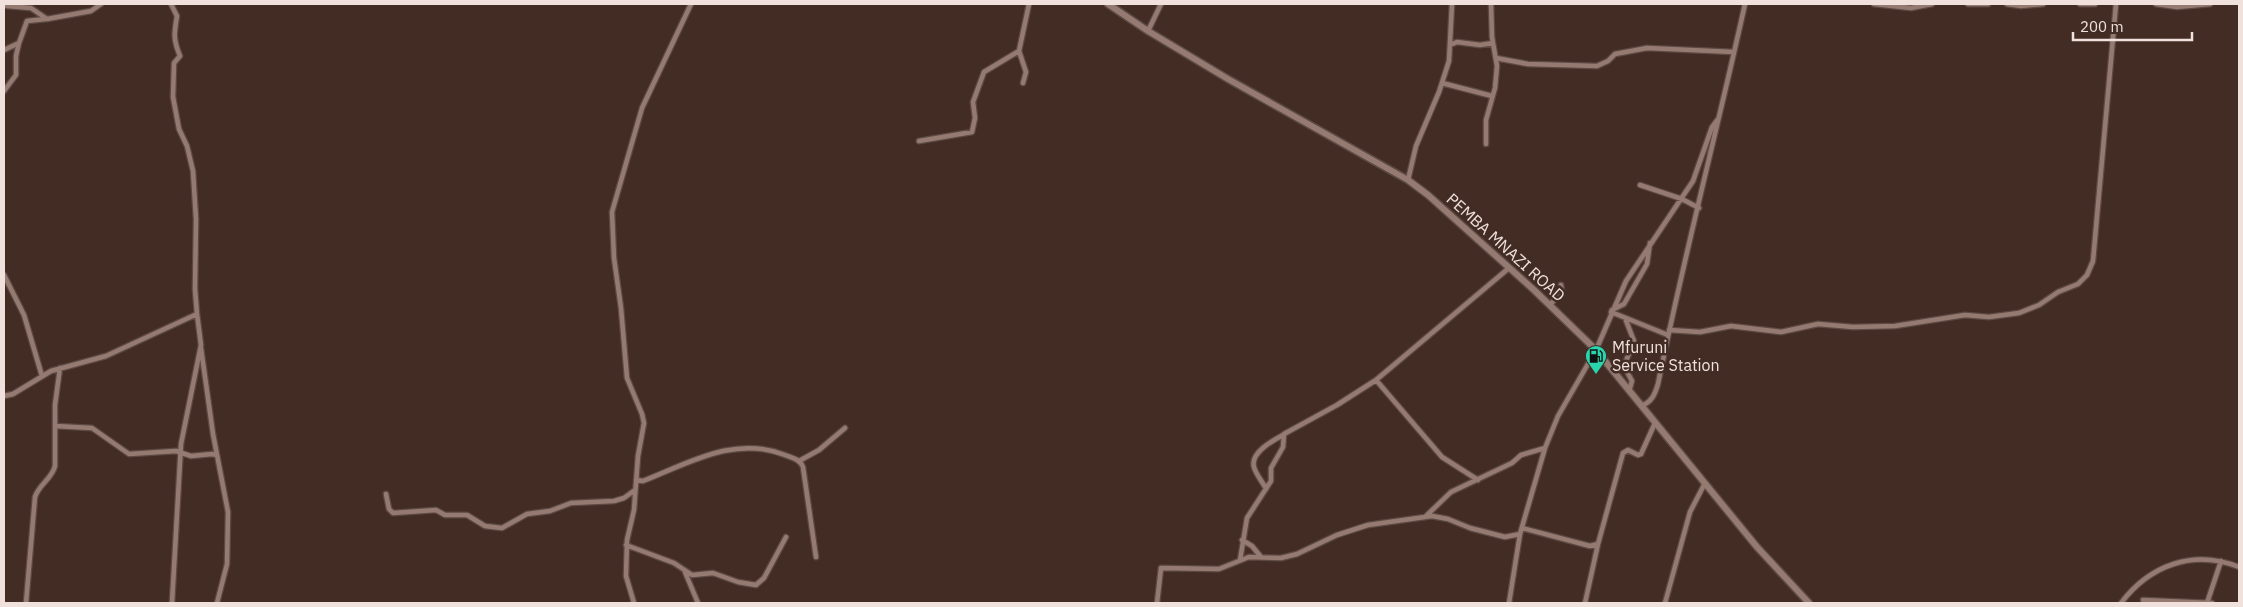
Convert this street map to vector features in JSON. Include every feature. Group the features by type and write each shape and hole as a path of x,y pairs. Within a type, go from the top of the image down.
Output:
{"main road":[{"name":"PEMBA MNAZI ROAD","path":"1108,4 1148,31 1408,180 1428,195 1596,350 1757,547 1809,603"}],"street":[{"path":"89,4 90,11"},
{"path":"4,91 17,72 16,56 27,20 47,19 90,11 101,4"},
{"path":"171,4 177,16 173,31 175,46 180,56 174,63 173,97 179,129 187,146 195,194 194,270 197,314 229,526 227,564 217,603"},
{"path":"634,603 626,576 626,546 634,510 644,423 627,378 621,308 614,258 612,212 642,108 691,4"},
{"path":"1024,83 1026,72 1019,51 1030,4"},
{"path":"1148,31 1161,4"},
{"path":"1408,180 1416,146 1442,83 1449,60 1452,4"},
{"path":"1486,144 1486,120 1492,96 1496,58 1493,43 1491,4"},
{"path":"1641,406 1648,403 1654,395 1745,4"},
{"path":"1874,4 1911,8 1932,4"},
{"path":"1968,4 1988,4"},
{"path":"2007,4 2022,6 2043,4"},
{"path":"2080,4 2095,4"},
{"path":"1612,311 1625,318 1669,333 1700,332 1731,326 1770,332 1818,324 1853,327 1896,326 1965,314 1989,317 2028,310 2078,284 2088,275 2093,261 2116,4"},
{"path":"2156,4 2177,7 2210,4"},
{"path":"7,6 31,8 47,19"},
{"path":"1450,45 1457,42 1480,45 1493,43"},
{"path":"4,50 19,43"},
{"path":"1496,58 1528,64 1598,66 1608,61 1615,54 1647,48 1734,52"},
{"path":"919,140 972,132 975,118 973,102 984,72 1019,51"},
{"path":"1442,83 1492,96"},
{"path":"1509,603 1520,534 1545,448 1558,416 1596,350 1626,281 1695,177 1712,126 1718,119"},
{"path":"1640,186 1682,199 1699,208"},
{"path":"1612,311 1624,304 1647,264 1651,241"},
{"path":"1266,489 1254,469 1254,462 1261,449 1376,380 1509,268"},
{"path":"4,275 24,315 42,376"},
{"path":"1550,306 1562,291 1561,285"},
{"path":"4,396 60,368 106,356 197,314"},
{"path":"1625,318 1634,341 1624,366 1632,382 1629,391"},
{"path":"172,603 181,452 194,370 201,345"},
{"path":"26,603 36,497 39,488 53,473 57,378 60,368"},
{"path":"1376,380 1442,457 1478,480"},
{"path":"1585,603 1598,544 1623,453 1628,450 1638,455 1641,454 1655,423"},
{"path":"55,426 92,428 129,454 181,452 191,456 217,455"},
{"path":"799,461 818,450 845,428"},
{"path":"1240,560 1247,518 1272,479 1272,466 1283,447 1283,435"},
{"path":"636,480 643,481 726,449 760,448 799,461 803,467 816,557"},
{"path":"1424,517 1451,492 1512,463 1521,455 1545,448"},
{"path":"1665,603 1690,512 1705,482"},
{"path":"386,494 389,509 393,513 436,510 445,515 467,515 485,526 505,528 527,514 550,510 571,503 620,500 635,490"},
{"path":"1158,603 1161,568 1219,569 1240,560 1282,558 1297,554 1331,537 1368,525 1439,516 1470,528 1505,537 1520,534"},
{"path":"1522,528 1590,546 1598,544"},
{"path":"626,546 668,560 685,572 696,575 713,573 745,584 758,585 786,537"},
{"path":"1242,540 1252,546 1261,558"},
{"path":"2121,603 2132,589 2161,568 2194,559 2221,561 2239,567"},
{"path":"2143,600 2209,603 2221,561"},
{"path":"685,572 698,603"}],"place":[{"name":"Mfuruni Service Station","path":"1596,375"}]}
